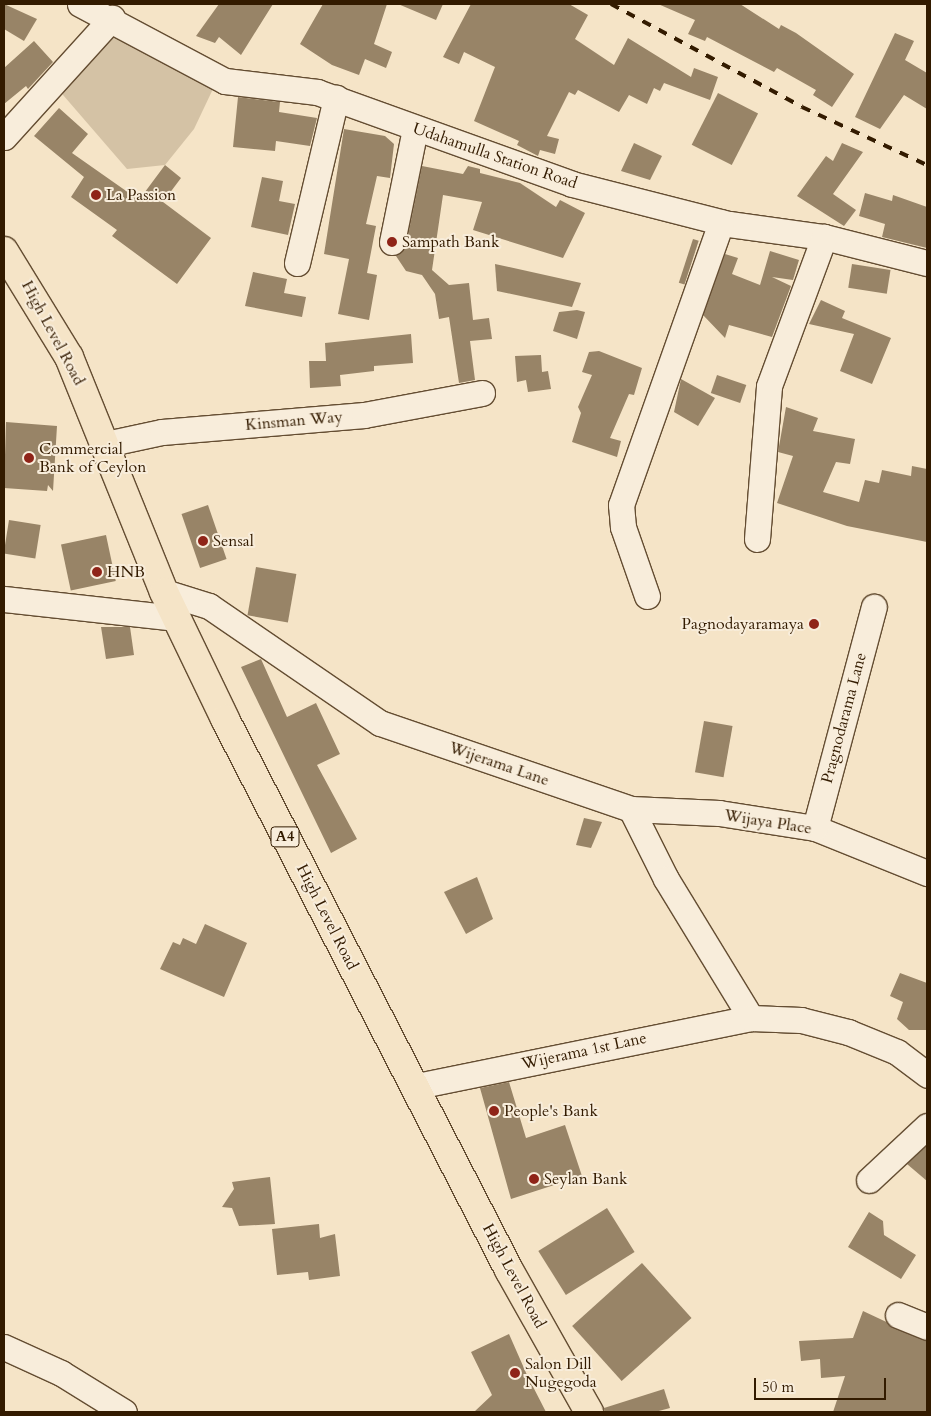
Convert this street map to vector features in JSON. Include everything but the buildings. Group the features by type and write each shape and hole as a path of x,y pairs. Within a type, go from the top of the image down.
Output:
{"highway":[{"name":"High Level Road","path":"4,251 69,357 176,618 417,1086 509,1270 589,1412"}],"street":[{"name":"Udahamulla Station Road","path":"80,4 112,18 225,81 336,98 415,129 572,184 721,222 824,237 927,263"},
{"path":"4,137 112,18"},
{"path":"297,263 336,98"},
{"path":"392,242 415,129"},
{"path":"647,596 623,527 622,506 721,222"},
{"path":"757,540 769,386 824,237"},
{"name":"Kinsman Way","path":"106,444 162,432 364,416 482,393"},
{"name":"Wijerama Lane","path":"164,592 209,606 380,723 631,809"},
{"path":"4,599 176,618"},
{"name":"Pragnodarama Lane","path":"815,828 874,607"},
{"path":"631,809 666,879 752,1018"},
{"name":"Wijaya Place","path":"631,809 719,813 815,828 927,873"},
{"name":"Wijerama 1st Lane","path":"417,1086 752,1018 801,1020 848,1032 897,1052 927,1075"},
{"path":"869,1180 927,1126"},
{"path":"898,1315 927,1327"},
{"path":"4,1346 61,1373 124,1412"}],"shaded area":[{"path":"114,21 221,72 194,129 165,165 127,169 57,88"}],"railway":[{"path":"611,4 802,107 927,165"}],"place":[{"name":"La Passion","path":"96,195"},
{"name":"Sampath Bank","path":"392,242"},
{"name":"Commercial Bank of Ceylon","path":"29,458"},
{"name":"Sensal","path":"203,541"},
{"name":"HNB","path":"97,572"},
{"name":"Pagnodayaramaya","path":"814,624"},
{"name":"People's Bank","path":"494,1111"},
{"name":"Seylan Bank","path":"534,1179"},
{"name":"Salon Dill Nugegoda","path":"515,1373"}]}
